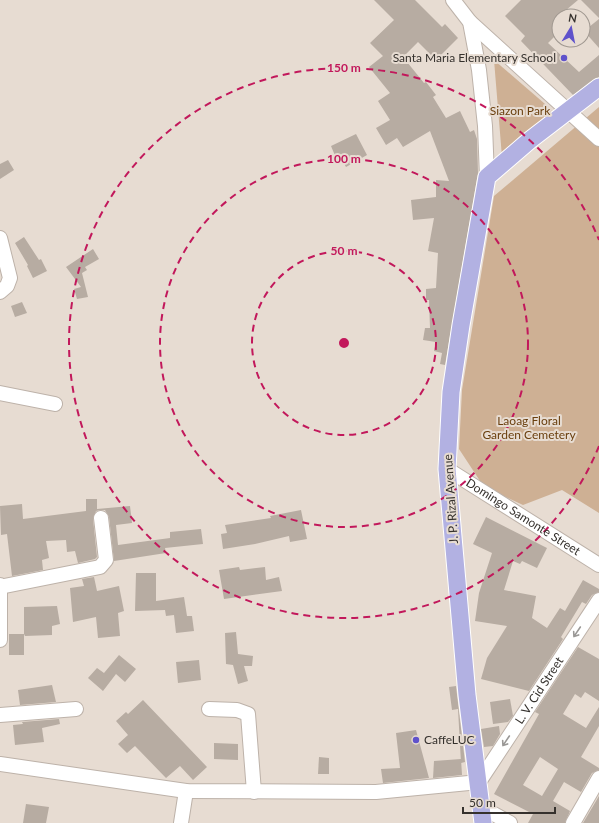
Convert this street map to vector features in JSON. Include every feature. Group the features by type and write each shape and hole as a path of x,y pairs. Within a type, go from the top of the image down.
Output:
{"main road":[{"path":"487,177 530,140 599,87"},
{"name":"J. P. Rizal Avenue","path":"482,815 467,695 447,469 451,392 461,325 487,177"}],"street":[{"path":"453,0 470,22 599,139"},
{"path":"470,22 479,70 485,119 487,177"},
{"path":"0,238 10,278 7,286 0,292"},
{"path":"0,394 55,404"},
{"name":"Domingo Samonte Street","path":"447,469 599,566"},
{"path":"0,640 0,586 100,567 106,560 101,518"},
{"name":"L. V. Cid Street","path":"479,782 599,600"},
{"path":"0,714 76,709"},
{"path":"209,709 237,710 248,714 254,792"},
{"path":"0,764 186,790 254,792 376,792 479,782"},
{"path":"573,823 599,778"},
{"path":"181,823 186,790"},
{"path":"482,815 510,823"}],"green space":[{"name":"Siazon Park","path":"494,60 552,110 502,157"},
{"name":"Laoag Floral Garden Cemetery","path":"599,107 599,513 562,490 523,505 484,487 459,449 462,390 494,196"}],"building":[{"path":"374,0 415,0 442,27 445,24 458,38 436,60 418,42 403,57 436,95 433,97 446,118 460,111 470,132 474,130 477,139 478,173 445,365 440,364 442,353 434,351 436,342 423,340 425,328 430,328 429,300 426,300 426,289 436,288 438,253 428,251 434,218 413,220 411,200 436,197 436,180 449,181 430,131 403,147 397,138 386,145 376,128 390,120 378,101 390,93 369,67 383,56 370,43 394,20"},
{"path":"521,0 578,0 568,8 551,8 551,40 548,43 551,48 553,48 579,72 599,55 599,77 573,95 521,41 525,36 505,16"},
{"path":"581,0 599,0 599,18 591,10 591,8 589,8"},
{"path":"599,19 599,48 591,39 591,25"},
{"path":"356,134 367,155 346,167 340,156 336,158 331,146"},
{"path":"8,160 14,170 0,179 0,164"},
{"path":"24,237 39,260 41,259 47,271 33,278 27,266 28,265 15,243"},
{"path":"93,249 99,259 85,267 87,270 82,273 88,297 77,299 74,289 81,287 66,267"},
{"path":"22,302 27,313 15,317 11,306"},
{"path":"86,499 97,499 97,509 130,506 132,523 116,525 118,545 170,538 170,532 201,529 203,544 165,548 166,553 114,561 109,517 105,510 100,510 96,511 93,519 97,557 95,559 78,563 75,551 67,552 66,540 46,541 49,558 42,560 43,570 12,576 7,534 1,535 0,506 22,504 23,519 86,511"},
{"path":"301,510 307,539 290,542 289,536 255,544 223,549 221,534 227,533 225,525 271,518 270,516"},
{"path":"486,517 547,548 537,568 522,561 520,564 513,561 504,590 536,596 532,618 547,628 560,608 565,611 583,580 599,589 599,592 592,595 586,604 582,602 561,637 563,639 529,691 481,679 487,658 507,626 475,621 479,593 492,553 473,544"},
{"path":"239,567 240,570 265,567 266,580 279,577 282,591 224,599 219,570"},
{"path":"136,573 156,573 156,601 184,597 187,616 192,616 194,631 176,633 174,615 166,616 165,610 135,611"},
{"path":"94,577 97,591 119,586 124,611 118,613 120,636 98,638 96,617 73,622 70,588 84,586 82,579"},
{"path":"57,606 60,624 52,626 52,635 25,636 24,607"},
{"path":"236,632 238,654 253,656 252,666 244,666 248,681 238,684 233,665 226,664 225,633"},
{"path":"9,634 24,634 24,655 9,655"},
{"path":"578,647 599,659 599,701 585,692 581,698 575,694 563,714 586,728 599,707 599,726 581,757 599,768 599,770 592,773 581,792 564,782 553,801 570,811 565,823 528,823 533,814 494,794 539,714 535,712","holes":["540,757 558,769 542,796 523,785"]},
{"path":"119,655 136,669 125,682 116,674 103,691 88,678 97,668 104,673"},
{"path":"199,660 201,680 178,683 176,662"},
{"path":"52,685 56,702 20,705 18,690"},
{"path":"456,686 465,762 461,763 458,709 452,710 449,687"},
{"path":"510,699 513,716 508,722 493,724 490,702"},
{"path":"143,700 207,767 193,780 180,766 166,778 135,746 127,753 118,744 128,735 116,721 126,712 128,714"},
{"path":"59,719 60,724 42,728 44,742 15,745 13,725 23,724 22,722"},
{"path":"499,726 500,734 493,746 484,747 481,729"},
{"path":"416,730 429,778 383,783 381,769 400,768 396,733"},
{"path":"214,743 238,744 238,760 214,759"},
{"path":"319,757 329,758 329,774 318,774"},
{"path":"461,759 462,775 433,778 434,761"},
{"path":"599,796 599,823 583,823 586,818"},
{"path":"26,804 49,807 46,823 23,823"}],"place":[{"name":"Santa Maria Elementary School","path":"564,58"},
{"name":"CaffeLUC","path":"416,740"}]}
